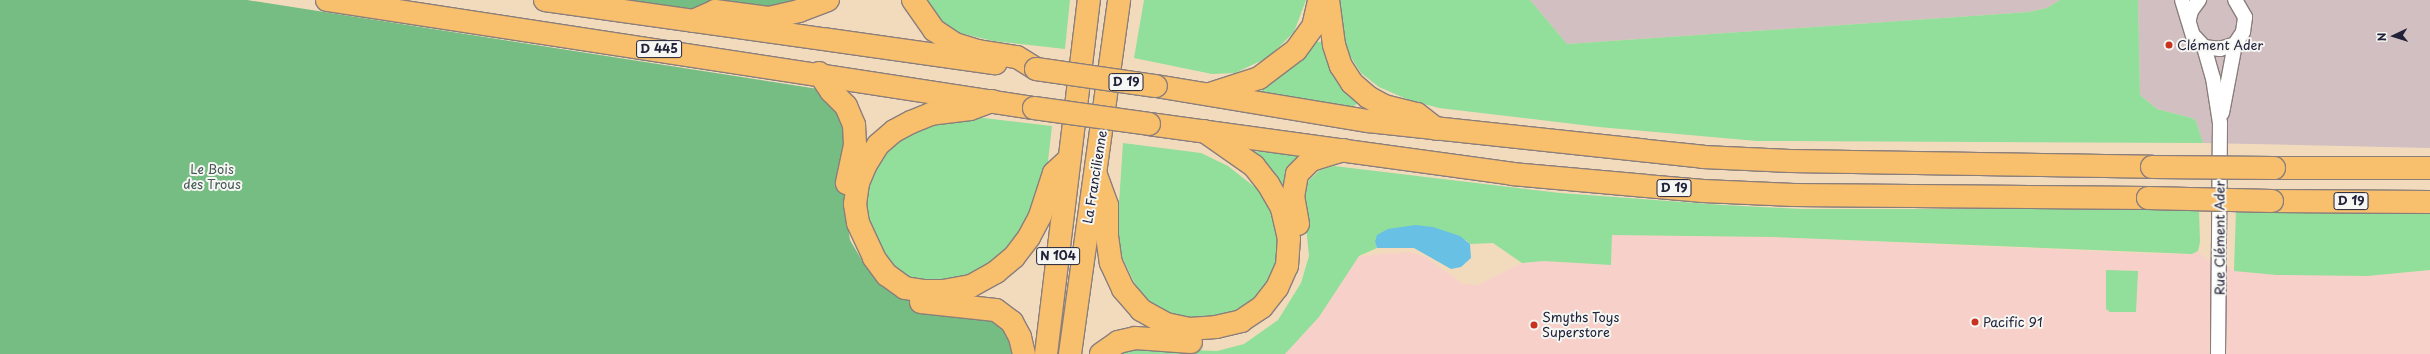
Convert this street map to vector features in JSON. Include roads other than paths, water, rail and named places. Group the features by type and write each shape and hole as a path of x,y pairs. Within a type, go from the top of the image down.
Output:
{"main road":[{"name":"D 445","path":"327,0 819,73 1090,116"},
{"name":"D 445","path":"545,0 1095,77"},
{"path":"693,21 715,11 768,18 799,11 828,0"},
{"path":"913,0 934,30 954,44 978,51 1017,57 1036,69"},
{"name":"La Francilienne","path":"1070,354 1096,175 1119,0"},
{"path":"1115,35 1133,0"},
{"path":"1210,94 1259,78 1296,50 1313,27 1319,0"},
{"path":"1328,0 1334,45 1341,66 1352,83 1368,97 1384,106 1417,114 1436,129"},
{"name":"La Francilienne","path":"1046,354 1089,1"},
{"path":"819,73 830,91 846,106 854,124 855,145 845,209 850,240 864,264 886,288 911,301 996,310 1012,322 1020,336 1024,354"},
{"name":"D 19","path":"1095,77 1210,94 1361,120 1704,157 1790,161 2152,167 2430,168"},
{"path":"992,101 970,110 931,114 911,122 894,131 878,144 866,164 858,183 855,204 858,223 874,258 893,279 905,288 923,292 943,291 971,286 996,272 1014,257 1029,237 1040,216 1054,173 1069,159"},
{"name":"D 19","path":"1090,116 1512,174 1703,191 1794,195 2430,202"},
{"path":"1096,175 1107,205 1107,236 1111,263 1123,289 1140,310 1166,324 1189,330 1216,327 1241,320 1262,307 1277,288 1287,266 1289,239 1282,208 1268,184 1254,166 1204,131"},
{"path":"1101,354 1118,342 1136,338 1190,342 1217,340 1242,332 1269,315 1284,294 1295,268 1299,239 1293,197 1297,174 1310,160 1343,150"}],"street":[{"name":"Rue Clément Ader","path":"2182,0 2189,19 2192,35 2204,46 2213,78 2220,123 2218,354"},
{"path":"2189,19 2191,11 2200,0"},
{"name":"Rue Clément Ader","path":"2220,123 2235,44 2243,32 2245,17 2242,9 2235,0"},
{"path":"2204,46 2220,50 2235,44"}],"water":[{"path":"1415,225 1433,227 1460,236 1470,244 1471,258 1461,267 1451,269 1414,248 1377,248 1375,242 1377,235 1388,229"}],"place":[{"name":"Clément Ader","path":"2169,45"},
{"name":"Pacific 91","path":"1975,322"},
{"name":"Smyths Toys Superstore","path":"1534,325"}],"park label":[{"name":"Le Bois des Trous","path":"212,178"}]}
